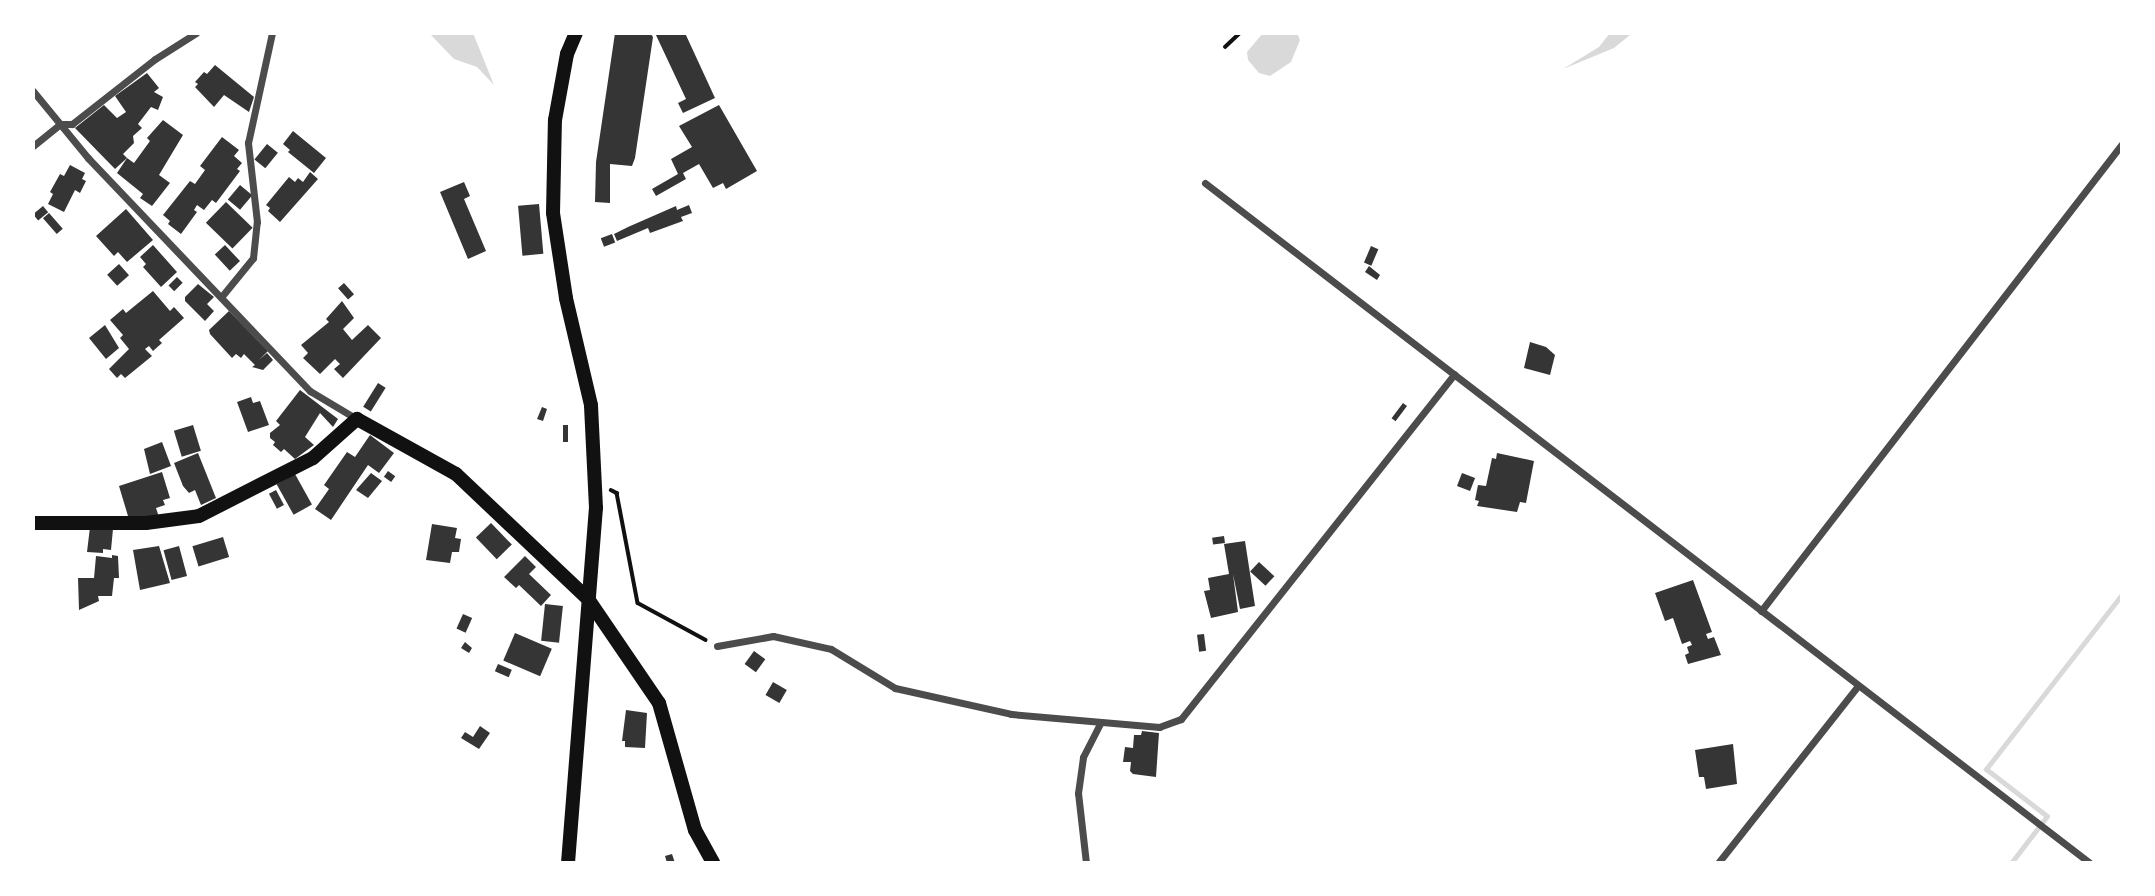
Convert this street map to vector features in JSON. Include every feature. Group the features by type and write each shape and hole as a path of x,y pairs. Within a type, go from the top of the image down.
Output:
{"main road":[{"path":"568,863 596,508 591,405 566,298 553,214 555,120 567,54 576,33"},
{"path":"33,523 146,523 199,516 313,458 357,419 456,474 588,599 659,703 695,830 713,863"}],"street":[{"path":"33,146 60,124 72,124 155,59 196,33"},
{"path":"222,296 253,258 257,222 248,143 272,33"},
{"path":"33,91 89,158 310,391 357,419"},
{"path":"1761,611 2122,144"},
{"path":"1205,183 2090,863"},
{"path":"717,646 773,636 831,649 895,688 1011,714 1159,727 1181,719 1454,374"},
{"path":"1718,863 1858,686"},
{"path":"1086,863 1079,793 1083,757 1101,722"}],"path":[{"path":"1224,47 1240,33"},
{"path":"594,482 617,493 638,603 717,646"}],"shaded area":[{"path":"429,33 473,33 494,85 477,67 454,59"},
{"path":"1263,33 1297,33 1300,40 1291,62 1270,76 1259,73 1248,60 1247,52"},
{"path":"1610,33 1630,35 1614,48 1563,69 1599,47"}],"building":[{"path":"615,33 650,33 653,37 635,158 632,166 610,164 610,203 595,202 596,162"},
{"path":"655,33 685,33 715,98 683,113 678,103 686,99"},
{"path":"215,65 254,97 249,112 224,95 214,107 195,87 198,84 195,82 204,72 207,74"},
{"path":"147,73 159,88 154,92 163,97 158,110 151,107 138,124 142,128 133,136 134,143 123,154 127,158 115,169 75,128 104,105 117,118 126,112 115,96"},
{"path":"719,105 757,171 726,189 723,183 713,188 699,164 683,173 686,179 656,196 652,189 678,174 671,159 692,147 679,126"},
{"path":"163,120 183,135 159,175 170,183 152,206 140,198 143,194 117,173 127,158 134,163 150,141 147,138"},
{"path":"293,131 326,158 314,173 288,152 290,150 283,144"},
{"path":"222,137 239,150 234,156 242,163 237,169 240,171 216,203 212,200 204,210 197,205 194,210 197,212 181,234 168,224 170,221 163,215 190,181 195,184 205,170 200,166"},
{"path":"267,144 278,153 265,168 254,160"},
{"path":"70,165 85,173 82,179 86,181 80,193 75,190 64,212 48,204 53,194 50,192 60,174 64,176"},
{"path":"310,172 318,179 280,222 268,211 270,208 266,205 289,177 295,182 298,178 303,182"},
{"path":"464,182 470,196 464,199 486,251 468,259 440,192"},
{"path":"240,185 252,195 240,210 228,200"},
{"path":"226,202 253,228 232,249 206,223"},
{"path":"539,204 543,254 522,256 518,206"},
{"path":"689,205 692,213 681,217 683,221 650,233 648,228 617,241 614,234 628,227 676,206 677,210"},
{"path":"43,206 48,212 38,220 33,214"},
{"path":"126,209 153,240 127,262 118,252 114,256 96,236"},
{"path":"49,213 63,229 57,234 43,218"},
{"path":"612,234 615,242 604,247 601,238"},
{"path":"153,245 177,272 161,287 143,267 146,264 140,257"},
{"path":"225,245 240,261 230,271 215,255"},
{"path":"1371,246 1378,249 1371,266 1364,263"},
{"path":"119,264 129,275 117,286 107,275"},
{"path":"1369,266 1380,275 1377,280 1365,272"},
{"path":"177,277 183,283 174,291 169,285"},
{"path":"344,283 354,294 348,300 338,288"},
{"path":"198,284 214,297 207,304 214,311 205,321 185,301 185,297"},
{"path":"153,291 170,311 174,307 184,318 159,340 162,343 153,351 149,346 145,349 152,356 125,378 121,374 117,378 109,369 129,349 120,338 123,335 110,320 123,309 126,313"},
{"path":"342,301 354,318 343,329 352,340 368,325 381,338 343,378 334,369 340,364 335,359 320,374 303,358 308,353 301,345 329,322 326,319"},
{"path":"229,311 268,351 259,360 267,353 273,360 263,370 252,367 255,365 244,354 241,358 236,354 232,358 210,334 209,330"},
{"path":"105,325 119,348 106,359 89,338"},
{"path":"1530,342 1546,347 1555,355 1550,375 1524,368"},
{"path":"378,383 386,388 371,412 363,407"},
{"path":"300,390 338,419 333,427 320,413 305,437 314,445 295,459 284,449 281,452 273,445 275,442 270,438 270,433 280,425 276,421"},
{"path":"251,397 253,403 260,401 269,425 248,432 237,402"},
{"path":"1403,403 1407,406 1396,421 1392,418"},
{"path":"542,407 547,409 543,421 537,419"},
{"path":"193,425 201,451 182,457 174,431"},
{"path":"563,425 568,425 568,442 563,442"},
{"path":"370,435 394,453 379,473 368,465 331,520 315,509 329,489 324,485 347,452 355,457"},
{"path":"162,442 171,466 150,474 144,449"},
{"path":"198,453 216,498 201,505 195,490 189,493 183,486 174,463"},
{"path":"1497,453 1534,461 1526,503 1520,502 1517,512 1477,506 1479,501 1475,500 1478,485 1486,486 1492,458 1496,459"},
{"path":"388,471 395,476 391,482 384,477"},
{"path":"162,472 170,498 163,500 165,505 156,508 159,517 128,516 119,486"},
{"path":"371,473 382,481 368,498 356,490"},
{"path":"1462,473 1475,478 1470,491 1457,486"},
{"path":"295,474 312,505 294,515 277,484"},
{"path":"276,490 284,505 277,509 269,494"},
{"path":"491,523 512,545 497,559 476,538"},
{"path":"432,524 457,528 455,538 461,539 459,552 452,552 450,563 426,560"},
{"path":"90,527 113,529 111,550 103,549 103,553 87,552"},
{"path":"1224,536 1225,543 1213,545 1212,538"},
{"path":"223,537 229,557 199,566 192,546"},
{"path":"1245,541 1255,606 1240,609 1233,574 1238,612 1211,618 1204,591 1210,590 1208,578 1229,574 1224,544"},
{"path":"159,546 170,583 140,590 133,550"},
{"path":"179,546 187,576 172,580 164,550"},
{"path":"112,555 118,556 119,578 114,578 112,596 98,596 99,601 79,610 78,578 94,578 96,556 112,558"},
{"path":"525,556 536,567 529,574 551,595 541,606 519,585 516,588 504,577"},
{"path":"1259,562 1274,576 1265,586 1250,572"},
{"path":"1693,580 1712,632 1706,634 1708,639 1714,637 1721,655 1688,664 1685,655 1689,653 1687,647 1692,645 1690,641 1682,644 1673,618 1665,621 1655,593"},
{"path":"545,604 563,606 559,643 541,641"},
{"path":"463,614 472,618 466,633 456,629"},
{"path":"515,633 552,649 540,676 503,661"},
{"path":"1204,634 1206,651 1199,652 1197,635"},
{"path":"465,642 472,648 469,653 461,648"},
{"path":"754,651 765,659 756,672 745,664"},
{"path":"498,664 512,670 509,677 495,671"},
{"path":"773,682 787,690 779,703 766,695"},
{"path":"626,710 647,713 645,748 625,747 625,741 622,741"},
{"path":"480,726 490,733 479,749 461,738 465,732 473,737"},
{"path":"1142,731 1159,733 1156,777 1133,774 1130,771 1131,762 1123,762 1125,747 1133,748 1134,735 1141,735"},
{"path":"1733,744 1737,784 1706,789 1704,777 1699,777 1695,750"},
{"path":"672,854 675,863 667,863 665,856"}],"waterway":[{"path":"2011,863 2047,816 1986,769 2122,594"}]}
